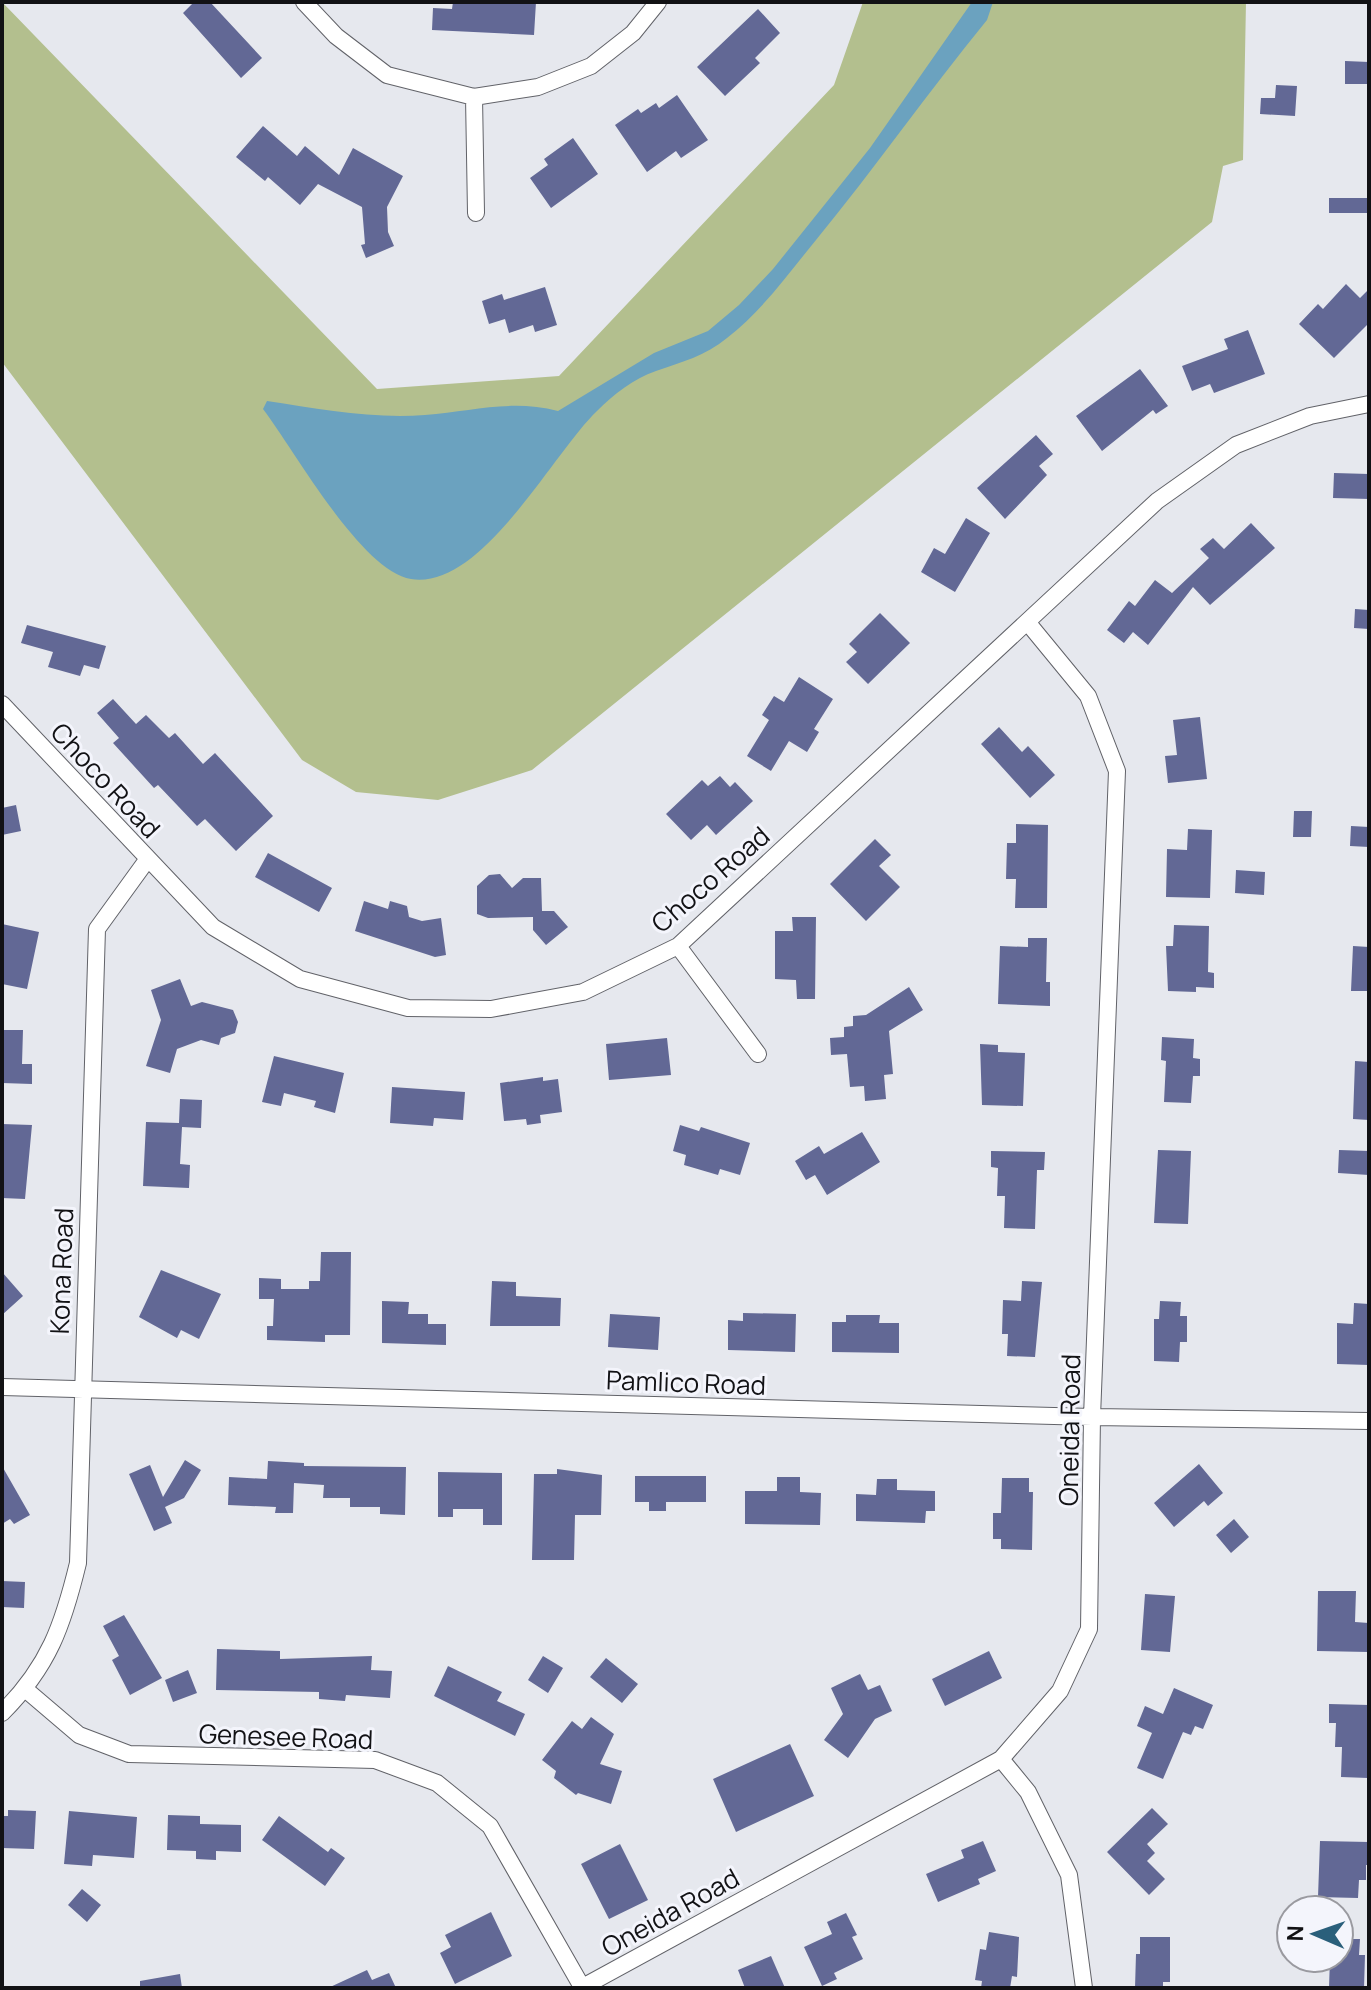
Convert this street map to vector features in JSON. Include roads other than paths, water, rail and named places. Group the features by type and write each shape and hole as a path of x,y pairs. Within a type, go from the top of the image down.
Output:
{"street":[{"path":"304,2 336,36 387,75 474,97 538,87 591,66 633,33 658,2"},
{"path":"474,97 476,213"},
{"name":"Choco Road","path":"2,704 213,927 300,979 408,1008 491,1009 583,992 678,946 1157,501 1236,445 1310,416 1369,404"},
{"name":"Oneida Road","path":"581,1988 1001,1759 1060,1691 1089,1629 1092,1417 1117,771 1088,696 1028,623"},
{"name":"Kona Road","path":"25,1689 63,1623 78,1563 97,929 147,860"},
{"path":"678,946 758,1054"},
{"name":"Pamlico Road","path":"2,1387 1092,1417 1369,1421"},
{"path":"2,1713 25,1689"},
{"name":"Genesee Road","path":"25,1689 79,1735 129,1754 375,1760 437,1783 490,1826 581,1988"},
{"path":"1001,1759 1028,1792 1069,1875 1084,1988"}],"water":[{"path":"972,2 993,2 987,20 838,213 763,304 740,327 710,349 639,378 610,399 579,431 514,515 464,563 438,577 411,579 392,571 371,555 330,507 263,409 267,401 385,416 508,406 558,411 654,353 708,331 739,305 773,269 870,148"}]}
